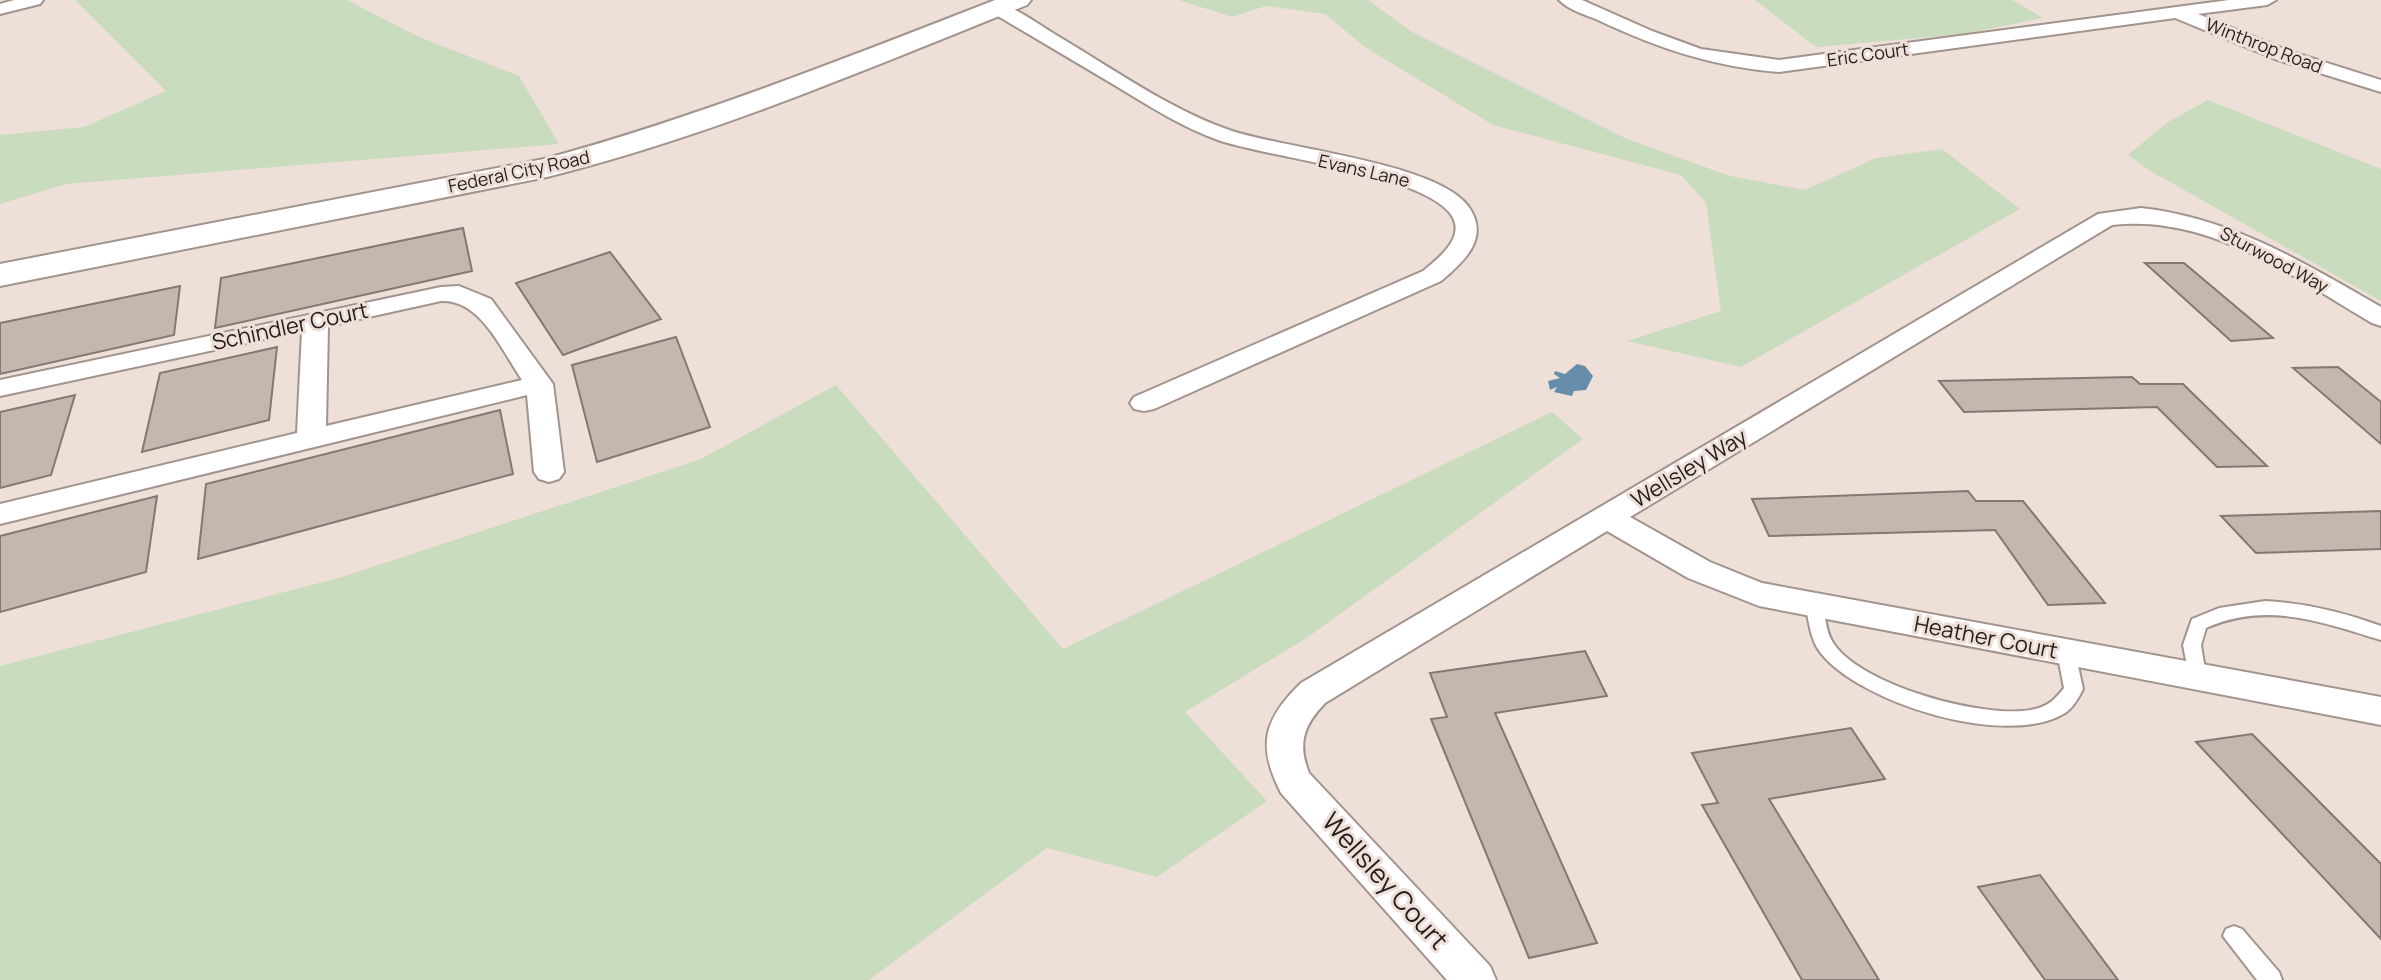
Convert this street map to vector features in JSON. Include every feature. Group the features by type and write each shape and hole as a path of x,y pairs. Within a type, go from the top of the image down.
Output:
{"street":[{"path":"0,9 34,0"},
{"name":"Eric Court","path":"1568,0 1684,51 1728,62 1779,66 2267,0"},
{"name":"Winthrop Road","path":"2150,0 2282,55 2381,86"},
{"name":"Federal City Road","path":"0,275 547,168 601,154 684,128 1008,4"},
{"name":"Evans Lane","path":"1008,4 1187,120 1253,143 1419,184 1448,199 1464,219 1466,236 1463,246 1456,257 1432,276 1144,403"},
{"name":"Wellsley Way","path":"1294,782 1284,758 1283,733 1293,711 1313,693 2106,219 2122,215 2161,216"},
{"name":"Sturwood Way","path":"2161,216 2189,221 2239,239 2381,318"},
{"name":"Schindler Court","path":"0,388 441,294 459,293 482,304 539,384 549,472"},
{"path":"311,439 315,321"},
{"path":"0,514 539,384"},
{"name":"Heather Court","path":"1607,517 1680,562 1718,581 1759,594 2381,711"},
{"name":"Wellsley Court","path":"1294,782 1475,980"}],"lane":[{"path":"1814,605 1825,646 1859,674 1927,705 1962,714 2029,717 2058,709 2074,689 2066,652"},
{"path":"2197,676 2192,645 2198,624 2219,613 2243,607 2316,613 2381,633"},
{"path":"2234,936 2271,980"}],"green space":[{"path":"75,0 347,0 417,36 519,76 559,144 66,184 0,204 0,135 84,127 166,91"},
{"path":"1179,0 1368,0 1412,32 1627,139 1730,176 1805,190 1876,158 1942,149 2020,209 1741,367 1627,341 1721,311 1706,203 1681,175 1493,125 1365,47 1325,14 1266,6 1232,17"},
{"path":"1755,0 2012,0 2043,18 1964,34 1816,47"},
{"path":"2208,100 2381,169 2381,301 2152,172 2128,155 2168,122"},
{"path":"836,385 1063,649 1552,412 1583,439 1308,637 1185,712 1267,801 1157,877 1047,848 869,980 0,980 0,666 342,577 701,459"}],"water":[{"path":"1577,364 1585,366 1593,376 1586,390 1574,391 1572,396 1554,392 1557,387 1550,390 1548,381 1560,378 1554,374 1555,371 1565,374"}],"building":[{"path":"463,228 472,271 215,328 221,278"},
{"path":"610,252 661,319 563,355 516,283"},
{"path":"2145,263 2184,263 2273,338 2231,341"},
{"path":"180,286 174,335 0,374 0,323"},
{"path":"676,337 710,427 597,462 572,365"},
{"path":"277,347 269,420 142,452 160,373"},
{"path":"2338,367 2381,402 2381,444 2293,368"},
{"path":"2132,377 2140,384 2183,384 2267,466 2217,467 2157,407 1964,412 1939,381"},
{"path":"75,395 51,475 0,488 0,412"},
{"path":"500,410 513,474 198,559 206,484"},
{"path":"1968,491 1976,501 2023,501 2105,603 2048,605 1995,530 1769,536 1752,499"},
{"path":"157,496 146,572 0,612 0,536"},
{"path":"2381,511 2381,549 2256,553 2221,516"},
{"path":"1585,651 1607,696 1495,713 1597,943 1529,958 1431,719 1447,717 1430,673"},
{"path":"1851,728 1885,779 1769,799 1879,980 1802,980 1702,805 1718,803 1692,753"},
{"path":"2252,734 2381,864 2381,939 2196,742"},
{"path":"2040,875 2118,980 2045,980 1978,887"}]}
